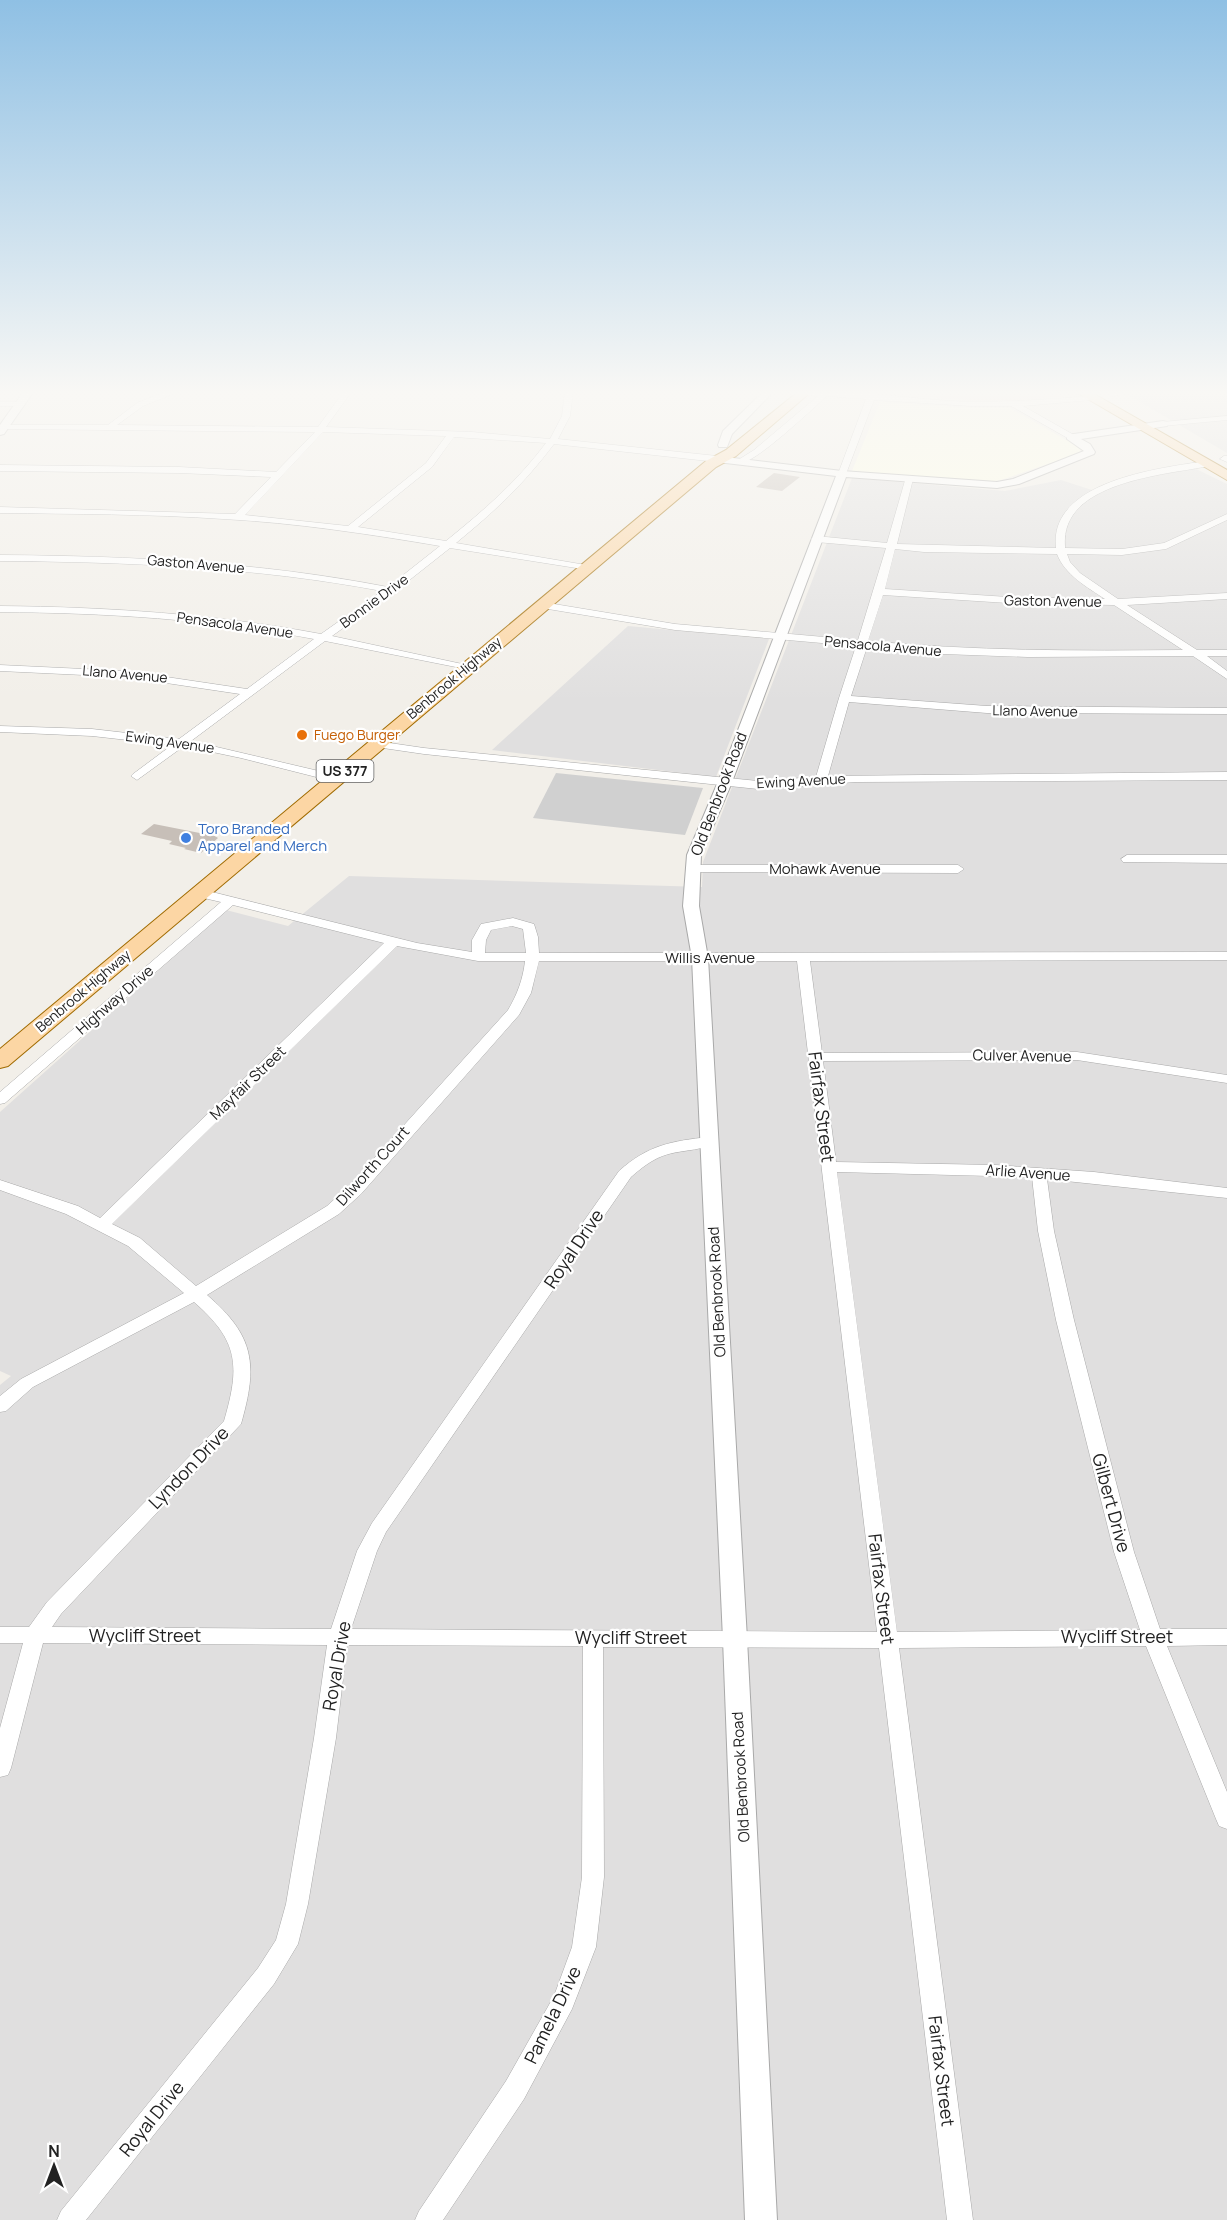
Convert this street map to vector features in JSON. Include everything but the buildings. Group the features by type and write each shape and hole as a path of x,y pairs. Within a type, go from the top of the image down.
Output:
{"main road":[{"name":"Benbrook Highway","path":"0,1061 674,495"}],"street":[{"path":"237,517 259,495"},
{"path":"350,529 392,495"},
{"name":"Bonnie Drive","path":"137,776 390,590 507,495"},
{"name":"Old Benbrook Road","path":"761,2220 735,1639 700,958 691,906 692,869 694,855 725,782 834,495"},
{"path":"821,782 825,760 879,592 905,495"},
{"path":"1091,495 1071,510 1065,519 1059,535 1065,561 1074,571 1117,602 1227,676"},
{"path":"0,510 237,517 350,529 586,568"},
{"path":"816,539 891,546 1100,553 1166,546 1227,517"},
{"name":"Gaston Avenue","path":"0,558 187,562 316,576 390,590"},
{"name":"Gaston Avenue","path":"879,592 987,600 1117,602 1227,596"},
{"name":"Pensacola Avenue","path":"542,605 658,625 977,653 1227,653"},
{"name":"Pensacola Avenue","path":"0,609 98,612 203,619 322,638 467,668"},
{"name":"Llano Avenue","path":"0,668 124,673 185,680 250,693"},
{"name":"Llano Avenue","path":"844,698 910,706 992,711 1227,711"},
{"name":"Ewing Avenue","path":"0,729 78,731 183,742 252,756 336,778"},
{"name":"Ewing Avenue","path":"376,744 424,752 758,785 915,777 1227,776"},
{"path":"1127,859 1227,858"},
{"name":"Mohawk Avenue","path":"692,869 958,869"},
{"name":"Willis Avenue","path":"200,893 394,941 478,957 1227,956"},
{"name":"Highway Drive","path":"0,1100 231,900"},
{"name":"Dilworth Court","path":"0,1406 27,1383 194,1295 333,1210 355,1190 514,1012 529,983 531,957 529,927 513,922 486,927 479,940 478,957"},
{"name":"Mayfair Street","path":"103,1224 394,941"},
{"name":"Fairfax Street","path":"803,958 960,2220"},
{"name":"Culver Avenue","path":"815,1057 1077,1056 1160,1067 1227,1080"},
{"name":"Royal Drive","path":"70,2220 267,1976 286,1944 297,1904 325,1738 338,1637 367,1551 379,1528 625,1174 644,1156 657,1150 709,1143"},
{"name":"Arlie Avenue","path":"829,1167 976,1169 1094,1177 1227,1193"},
{"name":"Gilbert Drive","path":"1039,1174 1049,1243 1095,1446 1124,1552 1153,1637 1227,1819"},
{"name":"Lyndon Drive","path":"0,1185 72,1210 134,1242 222,1317 242,1353 241,1393 232,1424 54,1608 35,1635 0,1768"},
{"path":"0,1635 35,1635"},
{"name":"Wycliff Street","path":"35,1635 888,1640 1227,1637"},
{"name":"Pamela Drive","path":"428,2220 515,2090 564,2001 584,1947 593,1877 593,1638"}],"shaded area":[{"path":"846,495 1227,495 1227,2220 0,2220 0,1385 11,1376 0,1371 0,1112 226,910 288,926 349,876 702,887 703,862"},
{"path":"628,626 769,639 716,777 492,750"},
{"path":"556,773 703,788 685,835 533,818"}],"place":[{"name":"Fuego Burger","path":"302,735"},
{"name":"Toro Branded Apparel and Merch","path":"186,838"}]}
